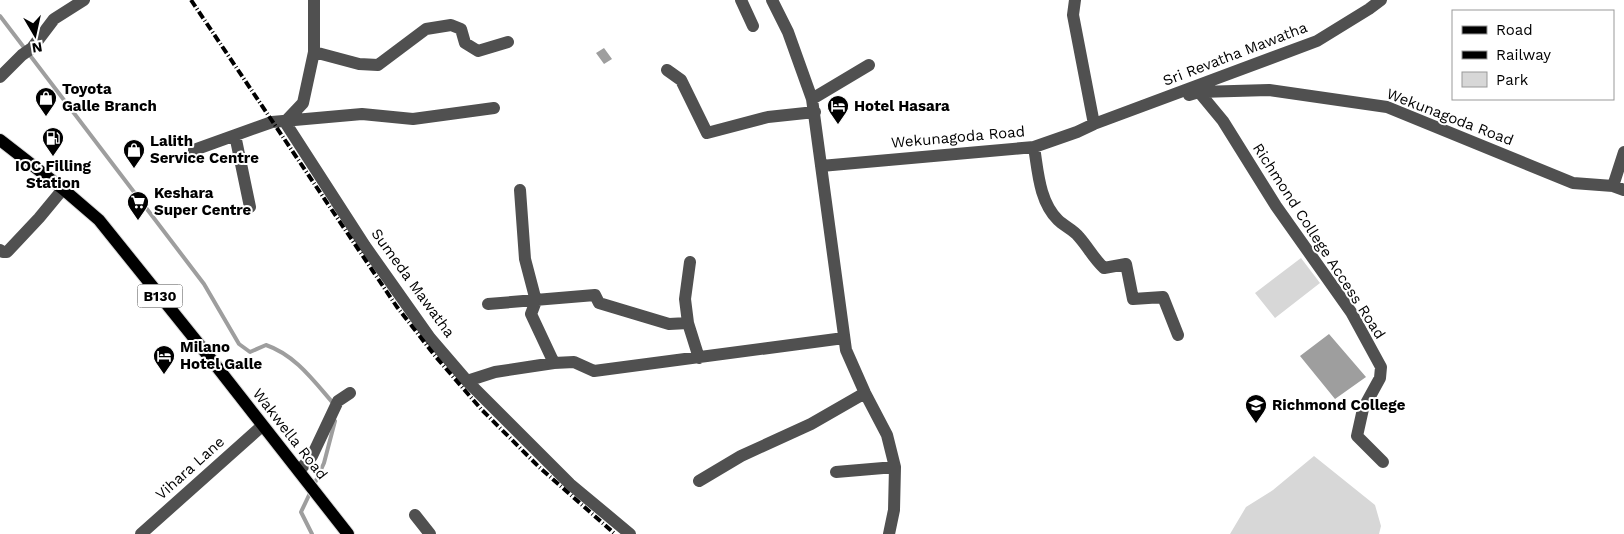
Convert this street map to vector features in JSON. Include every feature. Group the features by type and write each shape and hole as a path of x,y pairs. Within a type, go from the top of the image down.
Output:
{"main road":[{"name":"Wakwella Road","path":"0,140 99,220 348,534"}],"street":[{"path":"0,78 27,52 54,19 84,0"},
{"path":"285,122 303,103 314,52 314,0"},
{"path":"741,0 753,26"},
{"path":"772,0 788,32 812,99 846,350 865,393 887,435 895,467 894,510 889,534"},
{"path":"1075,0 1073,15 1094,124"},
{"name":"Sri Revatha Mawatha","path":"1094,124 1317,41 1381,0"},
{"path":"314,52 359,64 378,65 426,29 451,25 461,29 464,43 478,51 508,42"},
{"path":"812,99 869,65"},
{"path":"667,70 681,80 707,133 768,117 814,112"},
{"name":"Wekunagoda Road","path":"1113,117 1199,92 1269,90 1387,107 1573,183 1619,188"},
{"name":"Richmond College Access Road","path":"1199,92 1223,121 1276,206 1350,312 1381,367 1380,378 1363,409 1357,436 1383,462"},
{"path":"194,150 272,122 362,114 413,119 494,108"},
{"name":"Sumeda Mawatha","path":"285,122 365,246 430,338 467,381 570,484 630,534"},
{"name":"Wekunagoda Road","path":"821,166 1034,146 1077,132 1094,124"},
{"path":"235,135 250,207"},
{"path":"1034,146 1040,183 1047,207 1058,220 1078,235 1097,262 1104,268 1126,264 1133,299 1163,297 1178,335"},
{"path":"1619,188 1624,152"},
{"path":"0,250 7,252 40,218 63,189"},
{"path":"520,190 525,259 536,301 531,314 554,364"},
{"path":"690,262 685,299 688,323 698,358"},
{"path":"488,304 595,295 599,303 668,324 688,323"},
{"path":"467,381 496,372 554,364 574,362 594,371 844,338"},
{"path":"299,472 312,456 337,405 350,393"},
{"path":"699,481 741,456 811,424 865,393"},
{"name":"Vihara Lane","path":"141,534 262,426"},
{"path":"836,472 895,467"},
{"path":"416,515 430,534"}],"green space":[{"path":"1301,258 1320,283 1275,318 1255,293"},
{"path":"1314,456 1375,505 1381,526 1379,534 1230,534 1246,507 1273,490"}],"shaded area":[{"path":"604,48 612,59 604,64 596,53"},
{"path":"1329,334 1366,377 1335,399 1300,356"}],"waterway":[{"path":"0,16 204,284 239,344 250,352 266,345 286,355 311,377 333,403"},
{"path":"314,485 324,463 335,421"},
{"path":"311,491 301,512 312,534"}],"railway":[{"path":"191,0 397,307 436,357 481,409 539,467 615,534"}],"place":[{"name":"Toyota Galle Branch","path":"46,117"},
{"name":"Hotel Hasara","path":"838,125"},
{"name":"IOC Filling Station","path":"53,157"},
{"name":"Lalith Service Centre","path":"134,169"},
{"name":"Keshara Super Centre","path":"138,221"},
{"name":"Milano Hotel Galle","path":"164,375"},
{"name":"Richmond College","path":"1256,424"}]}
